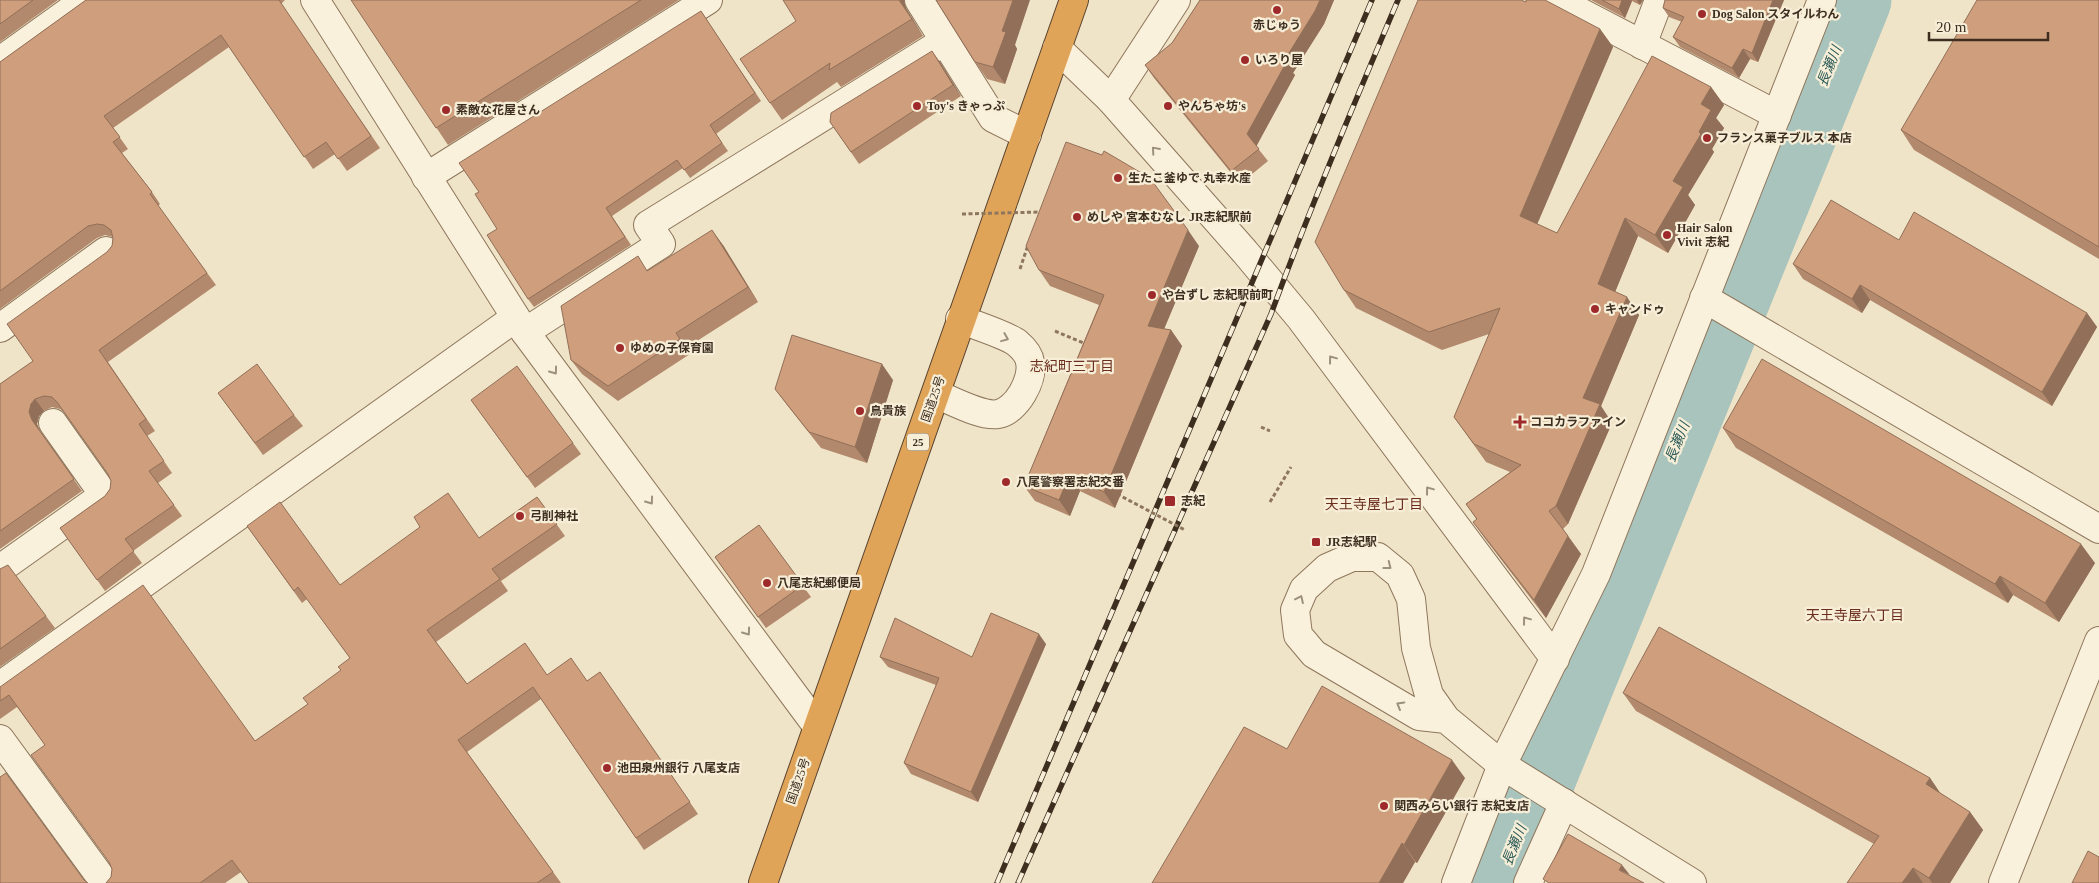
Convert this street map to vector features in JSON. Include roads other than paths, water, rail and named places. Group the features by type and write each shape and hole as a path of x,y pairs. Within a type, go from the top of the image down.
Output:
{"highway":[{"name":"国道25号","path":"763,883 936,394 960,319 1028,135 1074,0"}],"street":[{"path":"0,61 85,0"},
{"path":"315,0 520,325 817,726"},
{"path":"426,177 708,0"},
{"path":"919,0 943,42 993,118 1028,135"},
{"path":"1111,100 1176,0"},
{"path":"1556,0 1777,115"},
{"path":"1642,45 1659,0"},
{"path":"1456,883 1502,765 1596,574 1822,0"},
{"path":"0,686 520,325 661,244 648,225 943,42"},
{"path":"1057,48 1111,100 1245,252 1301,319 1555,659"},
{"path":"0,328 106,251"},
{"path":"1704,298 2099,529"},
{"path":"936,394 985,414 998,414 1010,409 1019,400 1030,373 1030,362 1024,350 1016,342 960,319"},
{"path":"0,569 104,495 53,423"},
{"path":"1446,720 1419,716 1314,654 1298,635 1294,610 1304,589 1327,568 1352,556 1378,557 1400,575 1411,599 1416,648 1429,695 1446,720 1502,765 1692,883"},
{"path":"2003,883 2099,641"},
{"path":"0,740 105,883"},
{"path":"1528,883 1564,803"}],"waterway":[{"name":"長瀬川","path":"1498,883 1856,0"}],"railway":[{"path":"997,883 1372,0"},
{"path":"1018,883 1271,314 1317,195 1398,0"}],"place":[{"name":"赤じゅう","path":"1277,10"},
{"name":"Dog Salon スタイルわん","path":"1702,14"},
{"name":"いろり屋","path":"1245,60"},
{"name":"Toy's きゃっぷ","path":"917,106"},
{"name":"やんちゃ坊's","path":"1168,106"},
{"name":"素敵な花屋さん","path":"446,110"},
{"name":"フランス菓子ブルス 本店","path":"1707,138"},
{"name":"生たこ釜ゆで 丸幸水産","path":"1118,178"},
{"name":"めしや 宮本むなし JR志紀駅前","path":"1077,217"},
{"name":"Hair Salon Vivit 志紀","path":"1667,235"},
{"name":"や台ずし 志紀駅前町","path":"1152,295"},
{"name":"キャンドゥ","path":"1595,309"},
{"name":"ゆめの子保育園","path":"620,348"},
{"name":"鳥貴族","path":"860,411"},
{"name":"ココカラファイン","path":"1520,422"},
{"name":"八尾警察署志紀交番","path":"1006,482"},
{"name":"志紀","path":"1170,501"},
{"name":"弓削神社","path":"520,516"},
{"name":"JR志紀駅","path":"1316,542"},
{"name":"八尾志紀郵便局","path":"767,583"},
{"name":"池田泉州銀行 八尾支店","path":"607,768"},
{"name":"関西みらい銀行 志紀支店","path":"1384,806"}],"district":[{"name":"志紀町三丁目","path":"1072,366"},
{"name":"天王寺屋七丁目","path":"1374,504"},
{"name":"天王寺屋六丁目","path":"1855,615"}]}
